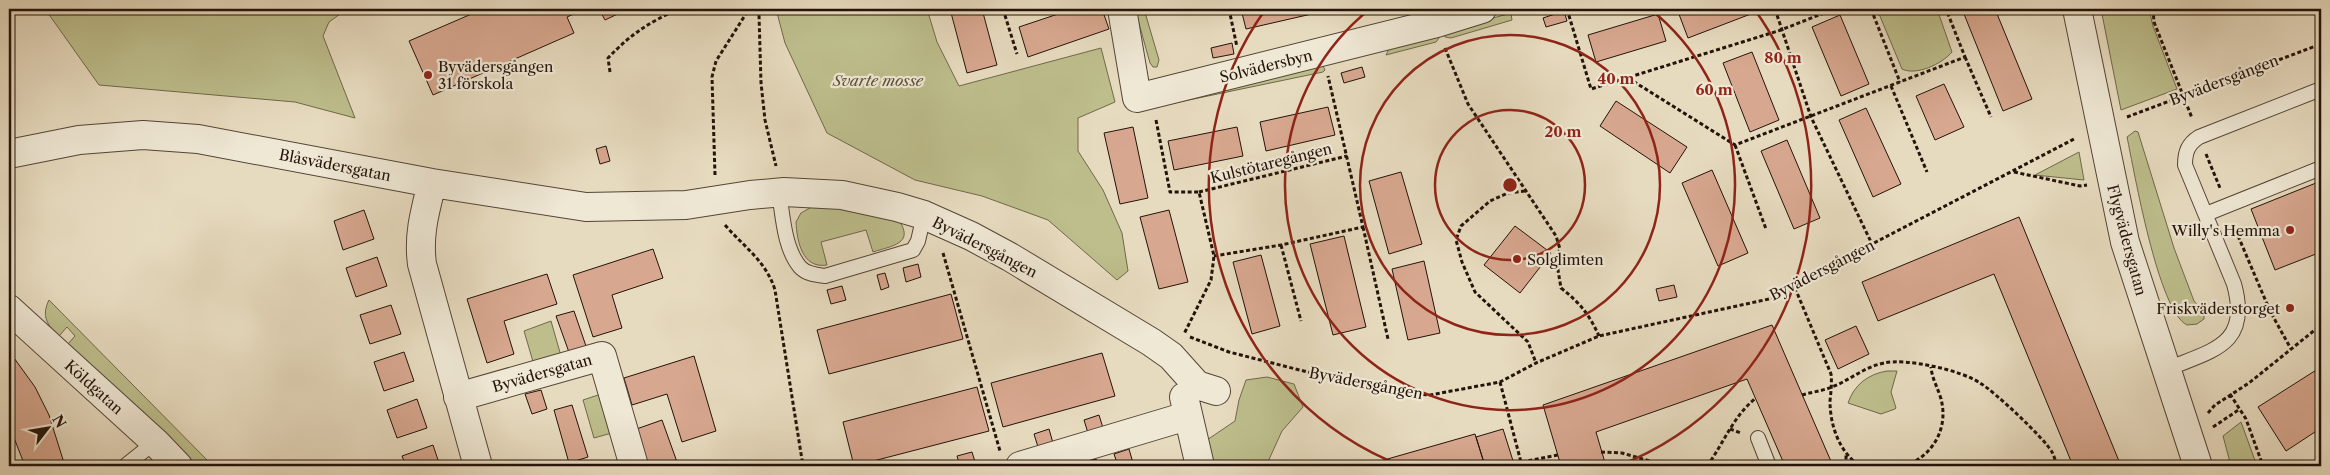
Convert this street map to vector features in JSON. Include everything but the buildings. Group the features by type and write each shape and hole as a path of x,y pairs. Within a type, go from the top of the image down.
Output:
{"street":[{"path":"1122,9 1137,98"},
{"name":"Solvädersbyn","path":"1137,98 1438,23 1482,9"},
{"name":"Flygvädersgatan","path":"2077,9 2112,182 2133,273 2198,466"},
{"name":"Blåsvädersgatan","path":"9,154 79,140 143,135 198,139 432,183 586,207 661,207"},
{"path":"432,183 421,227 420,247 422,264 478,466"},
{"name":"Byvädersgången","path":"661,207 717,190 778,183 896,207 921,228 971,236 1179,348 1197,385 1216,391"},
{"name":"Köldgatan","path":"9,309 155,442 178,466"},
{"path":"1179,348 1187,416 1200,466"},
{"name":"Byvädersgatan","path":"458,397 602,356 634,466"},
{"path":"1011,462 1187,416"}],"lane":[{"path":"2167,370 2221,347 2238,322 2240,304 2234,284 2185,164 2185,153 2192,141 2199,137 2321,89"},
{"path":"2206,214 2321,168"},
{"path":"778,183 792,252 801,268 812,274 825,276 905,254 913,250 921,228"},
{"path":"1758,438 1769,466"},
{"path":"125,466 155,442"}],"path":[{"path":"610,72 608,58 629,36 647,24 678,9"},
{"path":"748,9 716,61 712,77 711,98 717,190 725,224 768,271 775,290 803,466"},
{"path":"757,9 759,15 761,83 765,120 778,183"},
{"path":"1004,9 1017,54"},
{"path":"1229,9 1242,72"},
{"path":"1567,9 1591,89 1781,30 1826,10 1834,9"},
{"path":"1775,9 1811,117 1872,244"},
{"path":"1871,9 1900,82"},
{"path":"1946,9 1991,117"},
{"path":"2153,9 2154,22 2227,206 2270,311 2291,349"},
{"path":"1438,23 1453,72 1468,104 1556,236 1560,249 1556,258 1561,288 1580,303 1600,336"},
{"name":"Byvädersgången","path":"2127,117 2321,44"},
{"name":"Kulstötaregången","path":"1322,52 1348,156 1388,339"},
{"path":"1735,146 1965,57"},
{"path":"1628,78 1735,146 1766,228"},
{"path":"1891,86 1927,172"},
{"name":"Kulstötaregången","path":"1137,98 1156,118 1170,192 1199,192 1348,156"},
{"name":"Byvädersgången","path":"1179,348 1229,352 1335,379 1404,393 1430,395 1500,382 1536,363 1600,336 1769,299 1795,288 1872,244 2077,138"},
{"path":"2014,172 2080,186 2112,182"},
{"name":"Kulstötaregången","path":"1199,192 1214,256"},
{"path":"1525,192 1508,193 1490,201 1461,226 1456,240 1462,262 1476,292 1528,342 1536,363"},
{"path":"1179,348 1211,280 1214,256 1281,245 1363,227"},
{"path":"921,228 944,254 1011,462"},
{"path":"1281,245 1301,321"},
{"path":"1795,288 1831,374 1830,401 1834,428 1840,446 1860,466"},
{"path":"2240,409 2211,429 2207,414 2230,394 2249,383 2321,325"},
{"path":"1802,395 1832,387 1849,377 1882,363 1899,361 1931,367 1980,382 2044,440 2052,452 2057,466"},
{"path":"1905,466 1931,450 1941,433 1944,413 1931,367"},
{"path":"1500,382 1522,466"},
{"path":"2230,394 2246,419 2263,466"},
{"path":"1707,466 1745,406 1756,398"},
{"path":"1601,452 1622,453 1667,466"},
{"path":"1846,454 1846,466"},
{"path":"1522,462 1558,455"}],"green space":[{"path":"45,9 347,9 329,22 323,36 355,118 295,102 99,85"},
{"name":"Svarte mosse","path":"776,9 927,9 937,42 959,86 1101,48 1115,102 1078,118 1078,151 1103,190 1122,233 1128,271 1117,280 1048,220 982,196 915,180 827,133 785,43"},
{"path":"1135,9 1144,9 1159,60 1157,67 1153,67 1150,63"},
{"path":"1877,9 1937,9 1952,52 1942,61 1928,68 1914,71 1902,69"},
{"path":"2101,9 2149,9 2153,26 2177,89 2121,110"},
{"path":"1511,13 1512,20 1451,38 1445,37 1443,32"},
{"path":"1437,32 1439,38 1436,42 1386,55 1390,47"},
{"path":"1322,64 1325,70 1323,72 1160,106"},
{"path":"2135,131 2138,132 2174,248 2194,301 2204,313 2204,319 2197,324 2187,325 2176,314 2166,294 2157,268 2141,207 2127,137"},
{"path":"2079,152 2084,180 2035,175"},
{"path":"815,205 858,210 898,219 903,227 903,239 894,246 873,252 866,230 821,242 827,265 812,263 806,258 800,245 796,222 801,213"},
{"path":"49,300 213,466 196,466 67,345 75,336 67,327 59,336 48,324 45,316"},
{"path":"551,321 561,356 534,365 524,331"},
{"path":"1897,371 1891,392 1895,409 1881,414 1848,403 1854,391 1863,381 1880,372"},
{"path":"1267,377 1294,384 1303,407 1282,431 1266,466 1207,466 1201,444 1235,421 1239,400 1246,380"},
{"path":"607,392 619,431 594,438 583,400"},
{"path":"2241,422 2257,466 2231,466 2223,436"}],"place":[{"name":"Byvädersgången 31 förskola","path":"428,75"},
{"name":"Willy's Hemma","path":"2290,230"},
{"name":"Solglimten","path":"1517,259"},
{"name":"Friskväderstorget","path":"2290,308"}]}
